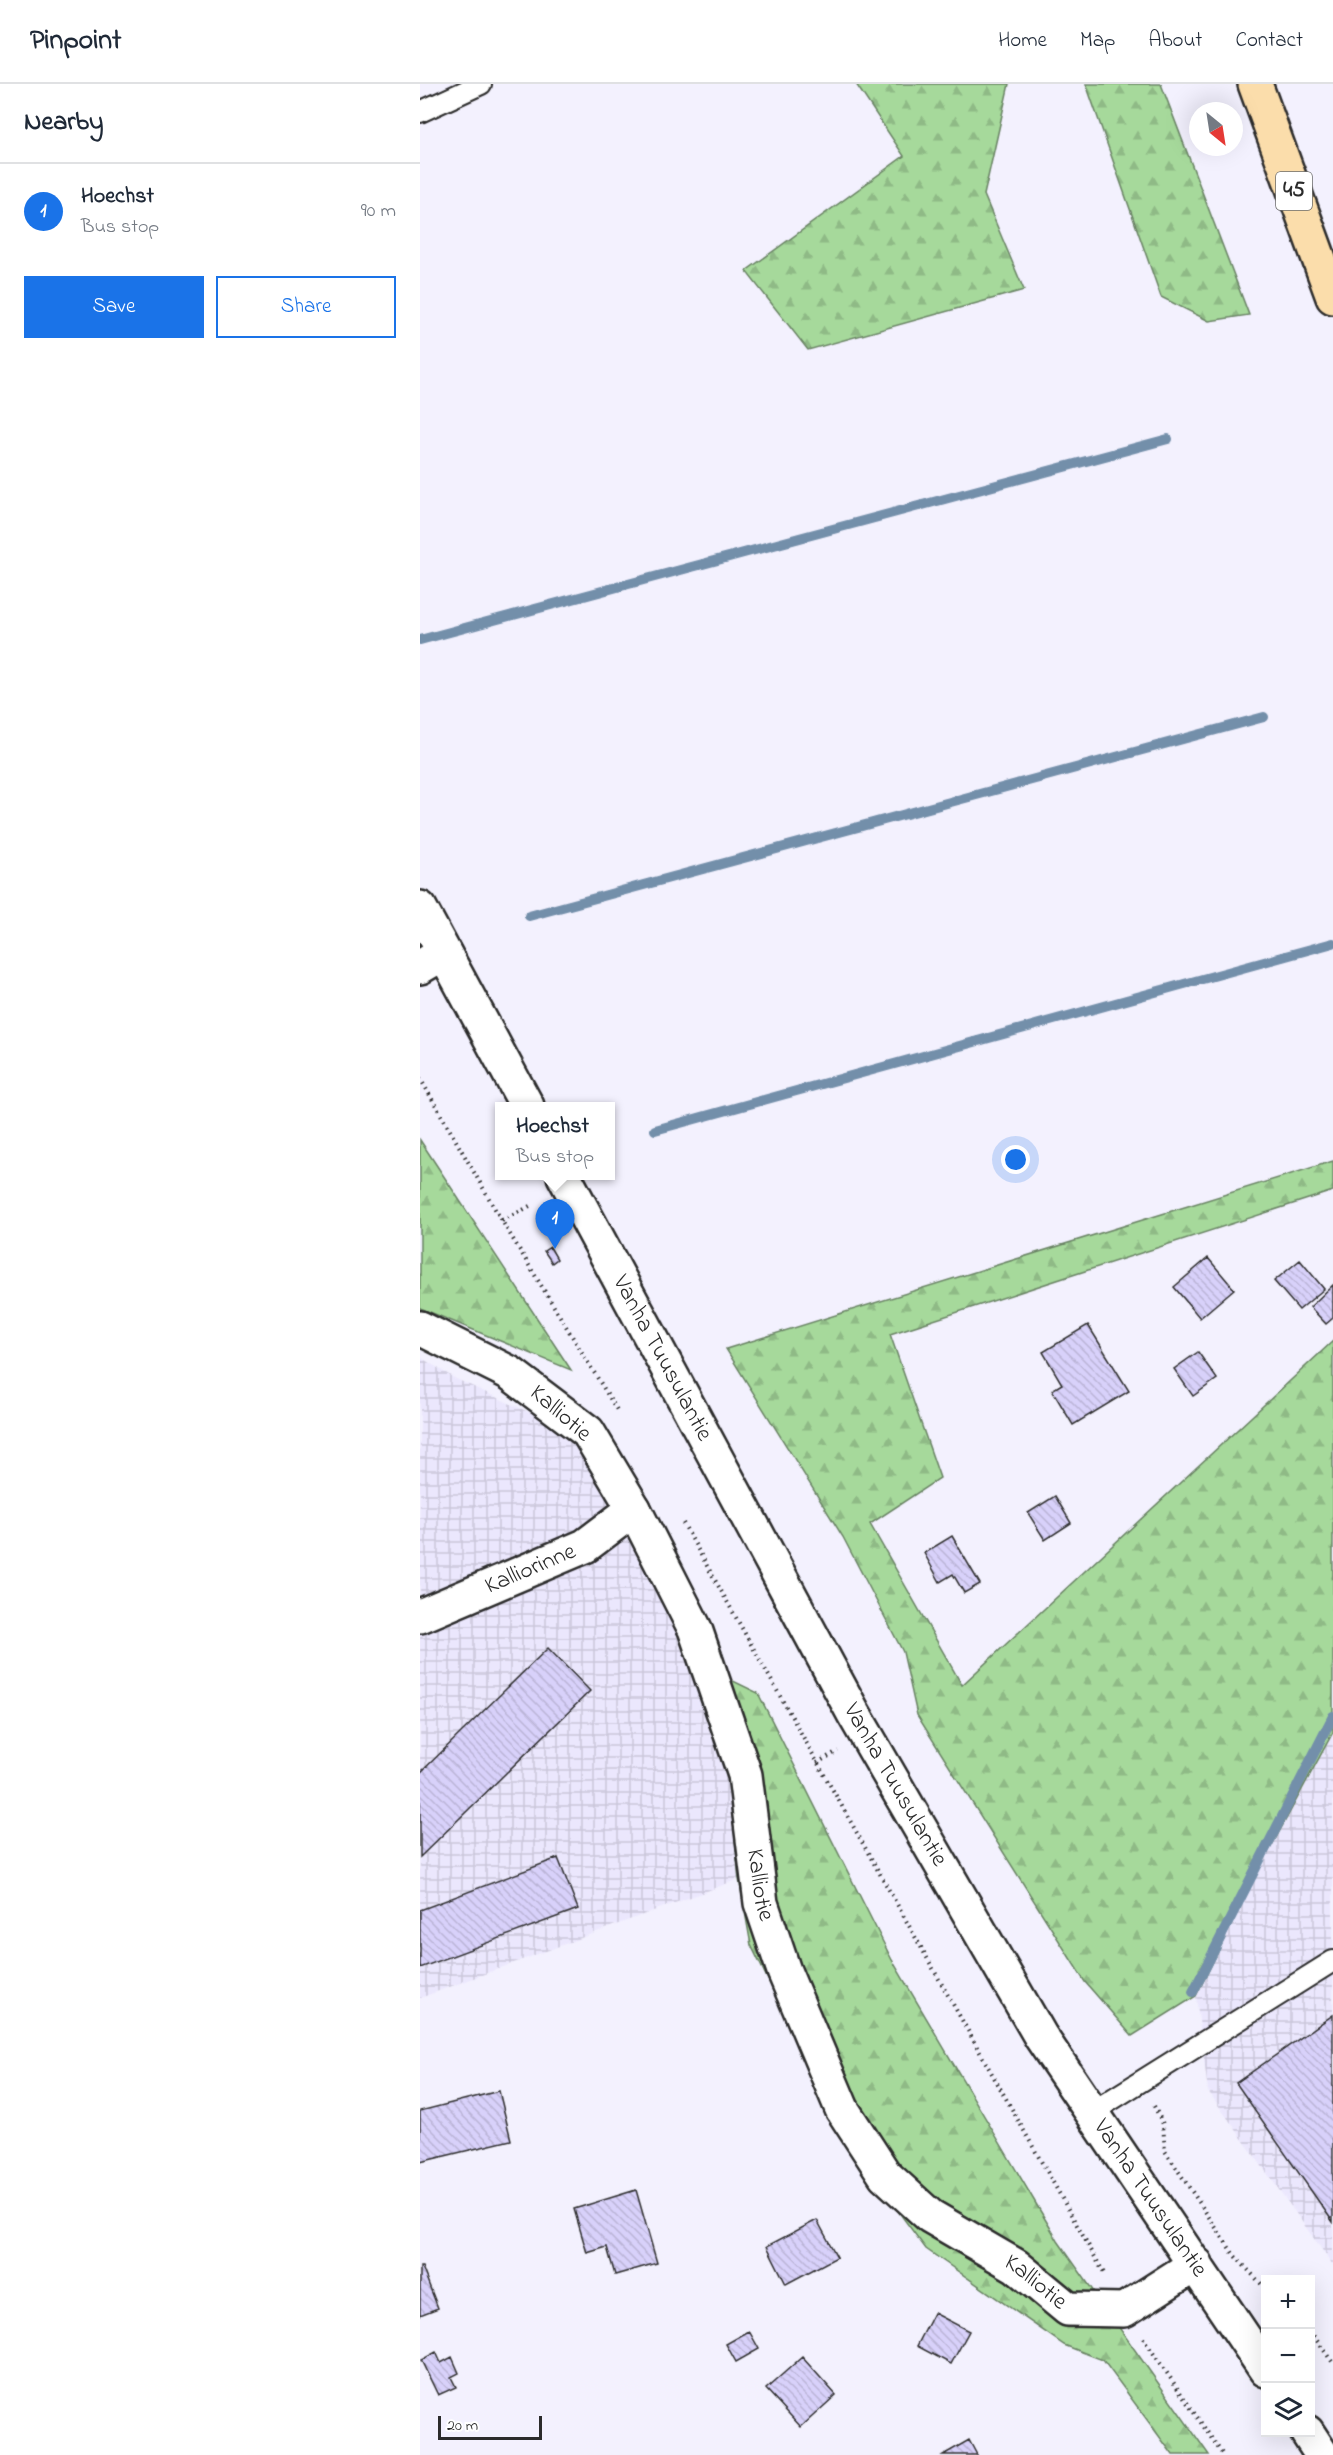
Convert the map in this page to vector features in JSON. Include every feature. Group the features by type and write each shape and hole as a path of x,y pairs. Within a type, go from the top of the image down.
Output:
{"highway":[{"name":"45","path":"1255,84 1333,297"}],"main road":[{"path":"420,908 432,960 524,1102"},
{"name":"Vanha Tuusulantie","path":"566,1180 854,1714 1041,2037 1261,2362"},
{"name":"Kalliotie","path":"420,1328 510,1373 588,1432 634,1509 694,1629 745,1775 761,1903 784,1971 843,2109 885,2175 930,2217 1017,2266 1068,2308 1124,2310"},
{"name":"Kalliorinne","path":"420,1616 585,1546 634,1509"},
{"path":"1124,2310 1196,2264"},
{"path":"1310,2437 1322,2455"}],"lane":[{"path":"420,112 481,84"},
{"path":"1092,2112 1333,1961"}],"path":[{"path":"420,1078 502,1221 619,1414"},
{"path":"502,1221 530,1206"},
{"path":"679,1516 1124,2310 1223,2455"},
{"path":"1141,2082 1163,2124 1165,2151 1234,2255 1261,2284"},
{"path":"1315,2337 1333,2363"}],"shaded area":[{"path":"420,1357 454,1378 557,1425 601,1477 677,1622 728,1768 739,1879 420,1998"},
{"path":"1333,1732 1333,2265 1208,2091 1196,1996 1257,1873"}],"green space":[{"path":"856,84 1009,84 984,195 1024,290 808,350 746,271 904,156"},
{"path":"1086,84 1161,84 1249,315 1209,321 1161,297"},
{"path":"420,1140 571,1370 420,1308"},
{"path":"1333,1161 1333,1191 890,1334 940,1478 870,1524 962,1685 1333,1341 1333,1732 1257,1873 1196,1996 1132,2036 1085,1982 917,1715 903,1652 843,1537 726,1349"},
{"path":"694,1662 758,1693 892,1960 1058,2241 1209,2455 1173,2455 1103,2360 1064,2345 926,2249 847,2142 751,1945 739,1879 728,1768"}],"building":[{"path":"550,1247 557,1259 552,1263 544,1251"},
{"path":"1208,1258 1234,1289 1200,1318 1174,1287"},
{"path":"1300,1260 1324,1289 1299,1310 1274,1281"},
{"path":"1333,1285 1333,1318 1326,1324 1310,1307"},
{"path":"1088,1325 1129,1391 1073,1425 1052,1390 1062,1384 1043,1352"},
{"path":"1198,1352 1217,1379 1193,1396 1174,1369"},
{"path":"1055,1496 1071,1523 1045,1540 1028,1513"},
{"path":"952,1536 980,1584 964,1593 953,1574 940,1582 924,1553"},
{"path":"548,1648 590,1691 420,1857 420,1773"},
{"path":"558,1858 578,1909 420,1968 420,1910"},
{"path":"1333,2015 1333,2222 1236,2083"},
{"path":"499,2091 511,2140 420,2162 420,2111"},
{"path":"636,2190 657,2263 615,2275 607,2247 587,2253 574,2209"},
{"path":"817,2220 837,2257 786,2284 767,2246"},
{"path":"420,2267 422,2267 438,2308 420,2315"},
{"path":"934,2313 969,2331 951,2364 917,2346"},
{"path":"749,2331 759,2349 736,2362 726,2344"},
{"path":"436,2352 441,2363 452,2357 459,2373 451,2377 456,2387 438,2395 421,2360"},
{"path":"802,2357 836,2395 801,2427 766,2389"},
{"path":"969,2440 977,2455 943,2455"}],"waterway":[{"path":"420,640 1168,439"},
{"path":"529,916 1264,717"},
{"path":"655,1130 1333,943"},
{"path":"1193,1992 1333,1716"}],"place":[{"name":"Hoechst","path":"555,1249"}]}
